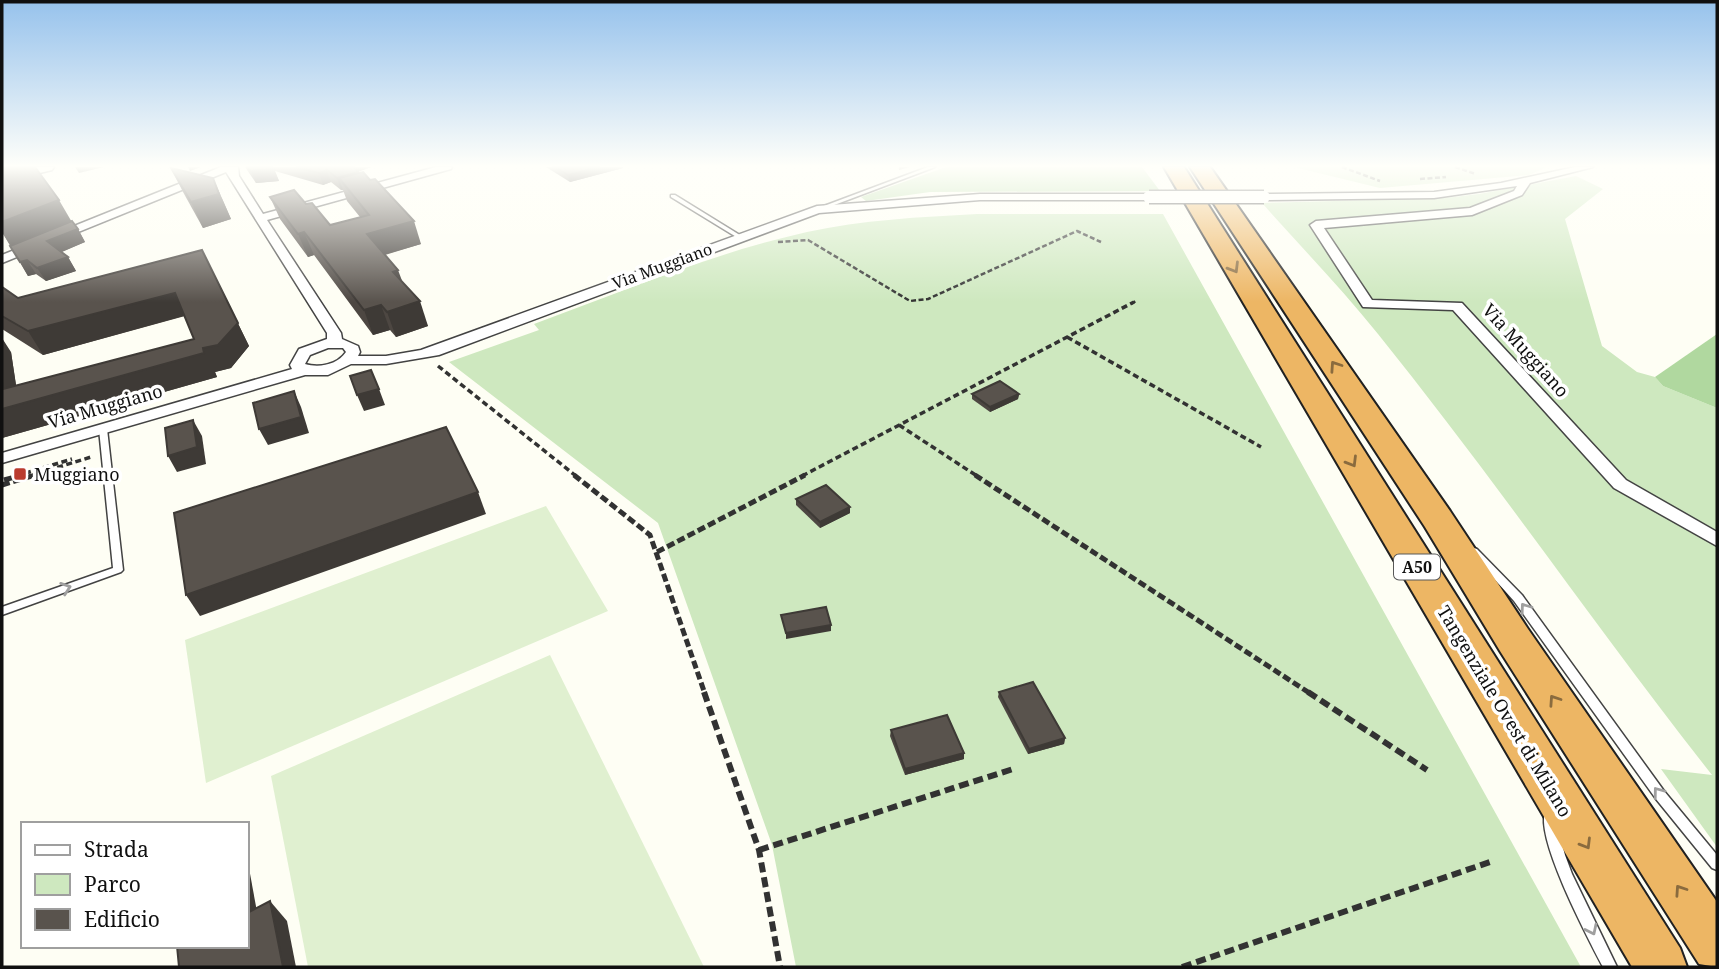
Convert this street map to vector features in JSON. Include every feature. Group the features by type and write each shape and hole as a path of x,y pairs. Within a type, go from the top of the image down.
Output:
{"highway":[{"name":"Tangenziale Ovest di Milano","path":"1202,212 1661,967"},
{"name":"A50","path":"1231,212 1438,519 1514,640 1717,947"}],"street":[{"path":"2,260 120,212"},
{"path":"258,212 334,333 335,343"},
{"path":"262,218 283,212"},
{"name":"Via Muggiano","path":"2,458 304,370 328,370 348,360 386,360 454,349 491,334 511,322 808,212"},
{"name":"Via Muggiano","path":"1458,212 1316,225 1367,304 1457,306 1619,484 1717,540"},
{"path":"304,370 296,363 302,354 319,345 335,343 352,348 353,354 348,360"}],"lane":[{"path":"700,212 740,237"},
{"path":"2,611 118,570 103,429"},
{"path":"1438,519 1492,569 1518,598 1660,795 1717,864"},
{"path":"1542,772 1551,831 1576,897 1610,967"}],"path":[{"path":"740,237 767,243 808,240 910,301 928,299 1077,232 1101,242"},
{"path":"657,552 1136,300"},
{"path":"1066,337 1261,447"},
{"path":"423,355 650,535 759,850 780,967"},
{"path":"899,425 1427,770"},
{"path":"3,482 105,453"},
{"path":"3,482 72,459"},
{"path":"759,850 1013,769"},
{"path":"1182,967 1490,862"}],"green space":[{"path":"1270,212 1574,212 1565,219 1602,346 1637,372 1655,377 1663,386 1717,408 1717,847 1661,769 1712,775 1421,388 1350,301"},
{"path":"977,214 1163,214 1581,967 796,967 772,845 658,523 449,362 539,330 534,324 635,286 772,241 849,225"},
{"path":"1717,334 1717,408 1663,386 1655,377"},
{"path":"546,506 608,611 206,783 185,640"},
{"path":"550,655 704,967 308,967 271,776"}],"building":[{"path":"2,212 27,212 2,222"},
{"path":"282,212 320,212 330,225 369,215 367,212 406,212 414,221 367,234 398,270 393,272 420,301 387,312 381,305 364,310 304,232 298,234"},
{"path":"72,221 78,229 47,241 68,257 37,268 27,260 20,262 10,246"},
{"path":"202,250 238,323 218,345 203,348 204,353 2,409 2,382 3,389 194,339 175,293 28,331 2,316 2,287 18,298"},
{"path":"371,370 379,389 357,395 350,376"},
{"path":"1000,381 1019,394 990,407 972,394"},
{"path":"294,391 301,417 259,429 253,403"},
{"path":"193,420 197,447 168,456 165,428"},
{"path":"446,427 478,492 186,595 174,513"},
{"path":"826,485 850,507 820,522 796,499"},
{"path":"826,607 831,625 786,633 781,615"},
{"path":"1033,682 1065,738 1029,749 999,692"},
{"path":"947,715 964,753 905,769 891,730"},
{"path":"270,901 283,967 179,967 177,948 248,948 248,912"}],"place":[{"name":"Muggiano","path":"20,474"}]}
